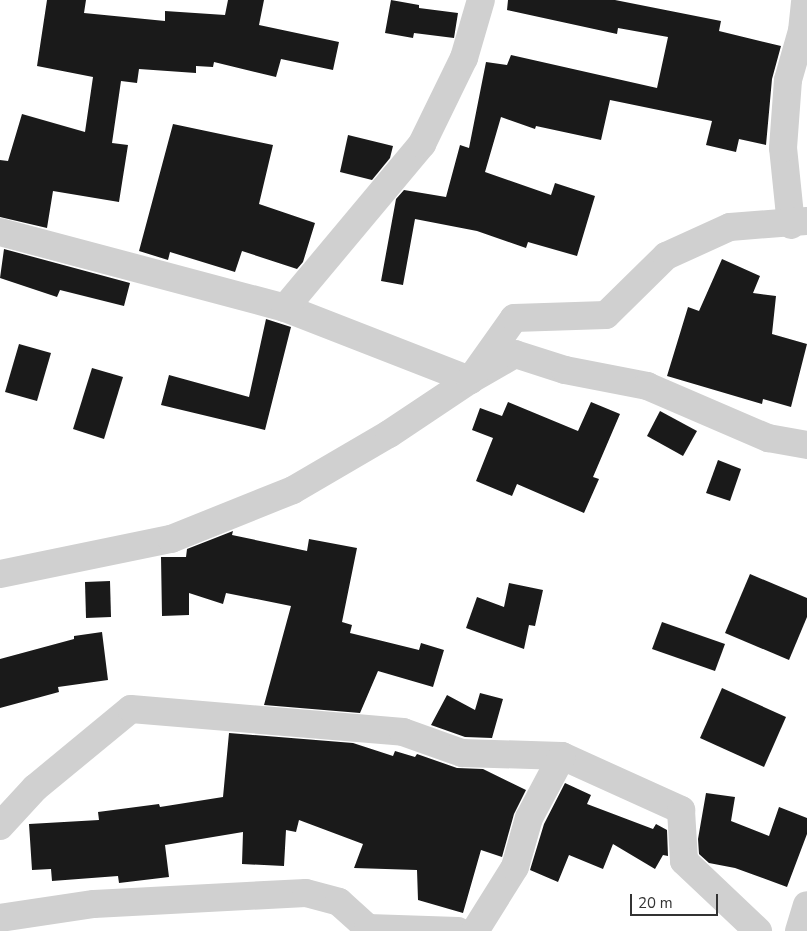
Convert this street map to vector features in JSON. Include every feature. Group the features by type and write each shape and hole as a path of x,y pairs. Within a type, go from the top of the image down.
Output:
{"street":[{"path":"285,308 422,144 464,58 481,0"},
{"path":"470,380 514,318 606,315 666,256 730,227 799,223 782,148 788,80 802,31 805,0"},
{"path":"0,232 285,308 470,380"},
{"path":"0,574 171,539 293,490 389,434 470,380 515,354 565,370 647,386 768,438 807,445"},
{"path":"0,826 35,788 131,709 403,732 462,753 562,756 682,810 684,860 758,931"},
{"path":"475,931 515,867 529,818 562,756"},
{"path":"0,918 94,904 306,893 339,902 367,930 458,931"},
{"path":"799,931 807,905"}],"building":[{"path":"47,0 86,0 84,13 165,21 165,11 225,15 228,0 264,0 259,25 339,42 333,70 281,59 276,77 214,62 213,67 196,66 196,73 139,69 137,83 121,81 112,143 128,145 119,202 53,191 47,228 0,217 0,160 8,161 22,114 85,132 93,77 37,66"},
{"path":"391,0 419,5 419,8 458,13 454,38 414,33 413,38 385,33"},
{"path":"508,0 615,0 721,21 719,31 781,46 772,79 766,145 739,139 736,152 706,145 712,121 610,100 601,140 536,126 535,129 501,117 485,172 551,195 555,183 595,196 577,256 528,242 526,248 477,231 415,219 403,285 381,281 396,199 404,190 446,197 460,145 469,148 486,62 507,65 511,55 657,88 668,37 618,28 617,34 507,10"},
{"path":"173,124 273,145 259,204 315,223 303,262 297,269 242,251 235,272 170,252 168,260 139,251"},
{"path":"348,135 393,146 390,158 372,180 340,172"},
{"path":"4,249 130,283 124,306 60,290 57,297 0,278"},
{"path":"722,259 760,276 753,293 776,296 772,334 807,344 791,407 763,399 762,404 667,376 688,307 699,311"},
{"path":"266,319 291,327 265,430 161,405 169,375 249,397"},
{"path":"19,344 51,353 37,401 5,392"},
{"path":"92,368 123,377 104,439 73,429"},
{"path":"508,402 578,431 591,402 620,414 593,477 599,479 584,513 517,484 512,496 476,481 493,438 472,430 480,408 502,416"},
{"path":"660,411 697,431 683,456 647,436"},
{"path":"718,460 741,469 730,501 706,493"},
{"path":"233,531 232,535 307,551 309,539 357,548 342,622 352,625 350,633 419,650 421,643 444,650 433,687 378,671 360,713 264,705 291,606 226,593 223,604 189,593 189,615 162,616 161,557 186,557 187,549"},
{"path":"750,574 807,598 807,617 789,660 725,633"},
{"path":"110,581 111,617 86,618 85,582"},
{"path":"509,583 543,590 535,626 529,625 524,649 466,628 477,597 504,607"},
{"path":"662,622 725,644 715,671 652,649"},
{"path":"102,632 108,680 58,687 59,692 0,708 0,659 74,639 74,636"},
{"path":"722,688 786,717 764,767 700,738"},
{"path":"480,693 503,699 492,738 465,737 431,725 447,695 475,710"},
{"path":"229,733 353,743 393,756 395,751 415,757 417,754 457,768 483,769 526,790 514,814 502,857 481,850 463,913 418,900 417,870 354,868 363,844 299,820 296,832 286,830 284,866 242,864 243,832 165,845 169,877 119,883 118,876 52,881 51,869 32,870 29,824 99,820 98,812 159,804 160,807 223,797"},
{"path":"565,783 591,795 587,804 653,829 656,824 667,830 668,856 663,855 655,869 613,844 603,869 569,855 558,882 530,870 544,824"},
{"path":"706,793 735,797 731,821 769,836 779,807 807,818 807,834 787,887 735,868 709,863 699,854 698,839"}]}
